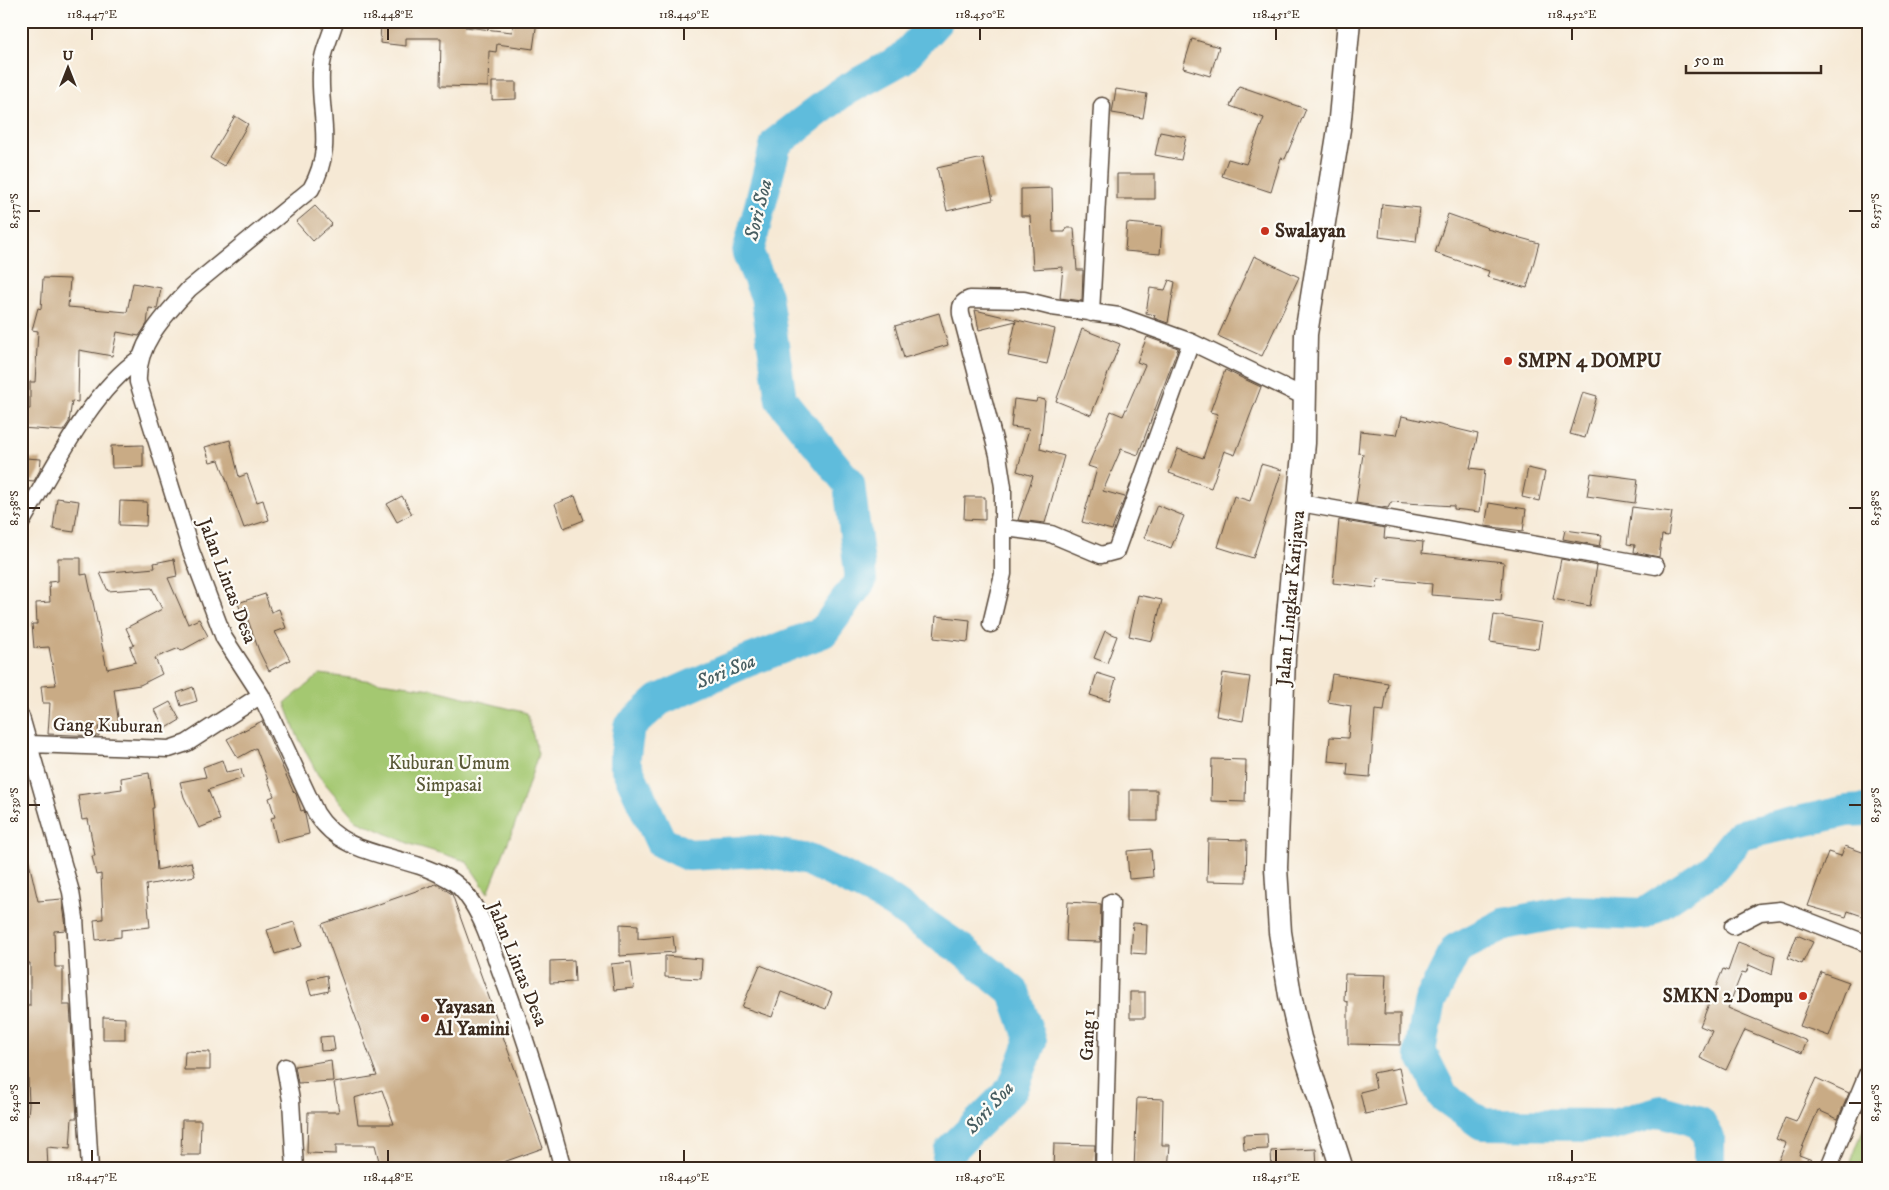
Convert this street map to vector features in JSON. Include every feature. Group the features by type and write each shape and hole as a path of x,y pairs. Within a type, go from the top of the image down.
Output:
{"main road":[{"name":"Jalan Lingkar Karijawa","path":"1342,1169 1300,1038 1280,932 1276,868 1284,668 1300,503 1306,334 1339,129 1349,21"}],"street":[{"name":"Jalan Lintas Desa","path":"335,21 325,51 321,72 326,136 320,174 311,189 189,289 162,319 140,358 138,371 140,389 192,551 224,638 261,695 306,793 325,827 340,840 363,850 446,877 459,887 472,903 482,923 541,1085 564,1169"},
{"path":"1091,313 1102,106"},
{"path":"991,624 1003,574 1004,488 998,455 960,307 964,302 970,299 1006,298 1119,316 1192,342 1305,397"},
{"path":"1005,528 1051,534 1101,555 1116,551 1192,342"},
{"path":"21,523 95,403 121,371 140,358"},
{"path":"1300,503 1656,566"},
{"name":"Gang Kuburan","path":"30,744 169,749 187,743 261,695"},
{"path":"21,717 71,892 75,918 90,1169"},
{"name":"Gang 1","path":"1104,1169 1111,902"},
{"path":"1733,926 1760,912 1780,910 1868,944"},
{"path":"285,1066 291,1100 295,1169"},
{"path":"1828,1169 1868,1072"}],"green space":[{"name":"Kuburan Umum Simpasai","path":"320,674 432,689 527,713 538,754 519,814 488,893 466,861 410,844 356,820 318,775 297,735 285,703"},
{"path":"1868,1117 1868,1169 1848,1169"}],"building":[{"path":"381,21 414,24 414,21 466,21 465,27 512,32 514,21 537,21 533,49 497,44 496,52 489,51 488,87 440,86 441,38 406,38 406,46 380,43"},
{"path":"1192,39 1219,47 1210,76 1183,68"},
{"path":"492,82 516,82 516,99 492,100"},
{"path":"1239,86 1306,109 1285,159 1281,158 1271,192 1222,176 1228,159 1246,164 1264,118 1230,106"},
{"path":"1116,89 1147,94 1143,118 1112,113"},
{"path":"235,116 248,124 224,166 210,158"},
{"path":"1160,132 1186,137 1181,160 1155,155"},
{"path":"983,158 993,200 947,211 937,168"},
{"path":"1117,174 1155,174 1155,199 1117,199"},
{"path":"1052,188 1053,232 1065,232 1066,228 1074,228 1077,270 1083,270 1082,301 1060,298 1063,267 1033,269 1030,216 1021,216 1021,189"},
{"path":"1382,204 1420,208 1416,242 1379,237"},
{"path":"315,206 332,224 313,241 296,222"},
{"path":"1448,214 1487,229 1539,243 1527,288 1487,277 1489,271 1435,253"},
{"path":"1127,223 1162,226 1160,254 1125,251"},
{"path":"1254,256 1299,277 1262,356 1218,336"},
{"path":"43,278 70,279 68,307 127,312 133,283 161,288 157,309 149,308 147,324 139,336 117,332 112,356 79,350 78,402 72,401 69,422 63,431 21,428 21,409 30,409 30,382 35,382 38,331 32,330 38,308 41,309"},
{"path":"1169,280 1175,282 1168,323 1154,318 1155,315 1146,313 1150,288 1165,290"},
{"path":"975,310 1055,329 1047,364 1008,356 1016,321 979,330"},
{"path":"939,313 948,345 904,358 895,326"},
{"path":"1082,329 1120,344 1091,415 1056,401"},
{"path":"1147,337 1178,348 1138,455 1121,449 1103,491 1125,497 1112,530 1082,522 1097,469 1088,466 1111,411 1123,416 1145,365 1137,362"},
{"path":"1225,370 1261,387 1235,455 1224,451 1211,488 1169,473 1178,449 1203,458 1218,414 1210,412"},
{"path":"1583,392 1597,396 1585,438 1570,434"},
{"path":"1037,398 1045,400 1040,449 1064,456 1045,523 1018,520 1033,476 1017,471 1029,429 1011,427 1014,399 1036,402"},
{"path":"1402,416 1478,434 1470,468 1485,470 1480,512 1454,509 1454,506 1391,502 1388,508 1356,503 1363,454 1358,453 1360,431 1397,435"},
{"path":"230,440 239,477 247,474 257,502 263,500 269,520 244,528 219,460 210,462 205,447"},
{"path":"143,445 143,467 112,468 111,446"},
{"path":"25,458 41,459 40,470 34,481 24,480"},
{"path":"1261,464 1282,470 1253,558 1218,547 1234,496 1250,501"},
{"path":"1528,468 1545,472 1539,501 1522,497"},
{"path":"1591,473 1638,479 1635,503 1587,496"},
{"path":"402,496 412,514 397,522 387,504"},
{"path":"575,496 584,520 564,528 555,504"},
{"path":"965,497 985,497 985,520 964,519"},
{"path":"57,498 79,501 74,532 53,529"},
{"path":"120,501 147,502 146,526 119,525"},
{"path":"1489,503 1526,509 1523,531 1485,526"},
{"path":"1157,505 1184,516 1171,548 1144,538"},
{"path":"1632,507 1672,512 1668,536 1662,535 1659,557 1634,552 1635,545 1627,544"},
{"path":"1339,520 1385,528 1384,538 1423,542 1422,553 1504,562 1501,600 1431,595 1432,584 1378,579 1377,588 1333,583"},
{"path":"1565,530 1602,535 1600,546 1563,539"},
{"path":"58,558 81,558 81,575 87,574 107,669 136,662 130,647 134,645 126,628 162,609 152,588 108,591 100,573 155,568 154,563 174,559 177,576 168,578 188,624 199,619 208,636 181,651 179,648 155,658 162,674 140,685 114,689 119,725 98,727 99,736 48,734 50,703 43,703 41,686 56,685 49,647 34,648 32,624 37,624 36,603 50,602 49,582 58,581"},
{"path":"1561,559 1597,566 1590,606 1553,599"},
{"path":"265,594 271,612 279,609 286,628 275,632 290,660 269,671 259,651 247,617 243,618 238,603"},
{"path":"1138,595 1162,600 1152,641 1129,636"},
{"path":"1494,615 1542,623 1538,649 1490,642"},
{"path":"936,616 970,620 968,642 934,638"},
{"path":"1105,631 1117,636 1107,663 1094,658"},
{"path":"1097,673 1116,679 1109,701 1090,695"},
{"path":"1223,673 1250,677 1243,721 1216,716"},
{"path":"1332,674 1388,683 1384,711 1375,710 1370,777 1347,775 1348,763 1328,761 1330,737 1348,738 1351,706 1328,702"},
{"path":"193,687 197,701 181,706 177,693"},
{"path":"170,702 180,720 165,729 155,710"},
{"path":"262,721 296,794 301,811 304,810 309,834 277,842 271,818 275,817 269,798 274,796 256,748 238,758 227,739"},
{"path":"1212,759 1246,760 1245,802 1211,801"},
{"path":"222,760 226,772 241,769 243,778 208,790 220,820 199,828 184,797 180,782 206,777 203,767"},
{"path":"149,773 154,808 152,808 157,870 191,862 195,876 146,885 150,927 121,930 121,937 96,940 94,920 103,919 101,874 96,875 92,856 95,856 88,819 82,820 78,795 122,789 121,778"},
{"path":"1130,790 1157,790 1157,821 1130,821"},
{"path":"1208,839 1247,840 1246,882 1207,881"},
{"path":"1845,846 1868,854 1868,918 1848,911 1846,917 1808,906 1828,852 1841,856"},
{"path":"1151,849 1153,877 1129,879 1127,851"},
{"path":"27,854 38,901 62,899 66,930 54,931 55,967 63,967 63,1005 70,1005 77,1118 72,1118 70,1149 47,1147 48,1169 21,1169 21,1115 28,1115 29,1105 25,1006 30,1006 30,963 21,963 21,855"},
{"path":"436,884 452,894 543,1148 484,1169 381,1169 375,1145 336,1145 336,1154 307,1153 308,1112 339,1112 334,1083 377,1076 322,924","holes":["382,1090 394,1124 358,1124 354,1098"]},
{"path":"1068,902 1101,904 1100,942 1066,941"},
{"path":"294,922 302,946 275,954 267,930"},
{"path":"1133,923 1147,924 1146,954 1131,953"},
{"path":"620,924 638,925 638,939 673,936 675,952 620,956"},
{"path":"1797,935 1813,942 1802,964 1788,958"},
{"path":"1738,942 1775,956 1772,975 1749,965 1746,973 1742,972 1728,1008 1807,1041 1802,1053 1745,1030 1726,1070 1700,1058 1712,1031 1700,1026 1723,969 1728,971"},
{"path":"665,956 702,959 701,979 665,977"},
{"path":"574,960 575,982 550,983 550,961"},
{"path":"631,962 634,988 614,990 611,964"},
{"path":"760,965 832,993 826,1009 781,992 772,1017 742,1007"},
{"path":"1821,972 1849,982 1829,1036 1800,1026"},
{"path":"1345,974 1386,975 1384,1014 1400,1014 1400,1045 1348,1044 1348,1002 1344,1001"},
{"path":"327,975 329,991 311,995 307,980"},
{"path":"1130,992 1145,992 1145,1018 1130,1018"},
{"path":"103,1017 125,1018 125,1039 103,1039"},
{"path":"333,1036 335,1050 321,1051 320,1037"},
{"path":"185,1051 210,1052 210,1070 184,1070"},
{"path":"331,1060 333,1081 298,1083 295,1066"},
{"path":"1399,1068 1407,1105 1365,1114 1360,1092 1376,1088 1373,1073"},
{"path":"1816,1078 1849,1093 1838,1119 1818,1110 1799,1155 1820,1163 1818,1169 1775,1169 1786,1143 1776,1139 1785,1118 1796,1122"},
{"path":"1137,1098 1163,1099 1162,1145 1170,1145 1168,1169 1134,1169"},
{"path":"182,1120 201,1120 200,1155 181,1155"},
{"path":"1267,1134 1268,1149 1244,1150 1243,1135"},
{"path":"1054,1144 1095,1145 1094,1169 1053,1169"},
{"path":"1316,1149 1317,1169 1272,1169 1271,1151"}],"waterway":[{"name":"Sori Soa","path":"937,21 902,59 841,93 776,143 748,253 766,296 781,400 849,484 861,580 823,632 745,662 659,700 629,727 624,762 661,842 688,855 757,851 809,860 883,896 962,950 1014,992 1031,1041 1013,1088 949,1152 946,1169"},
{"path":"1709,1169 1709,1138 1700,1122 1661,1111 1613,1125 1482,1124 1443,1096 1420,1051 1430,1001 1456,949 1504,924 1571,911 1644,914 1713,868 1740,835 1847,811 1868,810"}],"place":[{"name":"Swalayan","path":"1265,231"},
{"name":"SMPN 4 DOMPU","path":"1508,361"},
{"name":"SMKN 2 Dompu","path":"1803,996"},
{"name":"Yayasan Al Yamini","path":"425,1018"}]}
